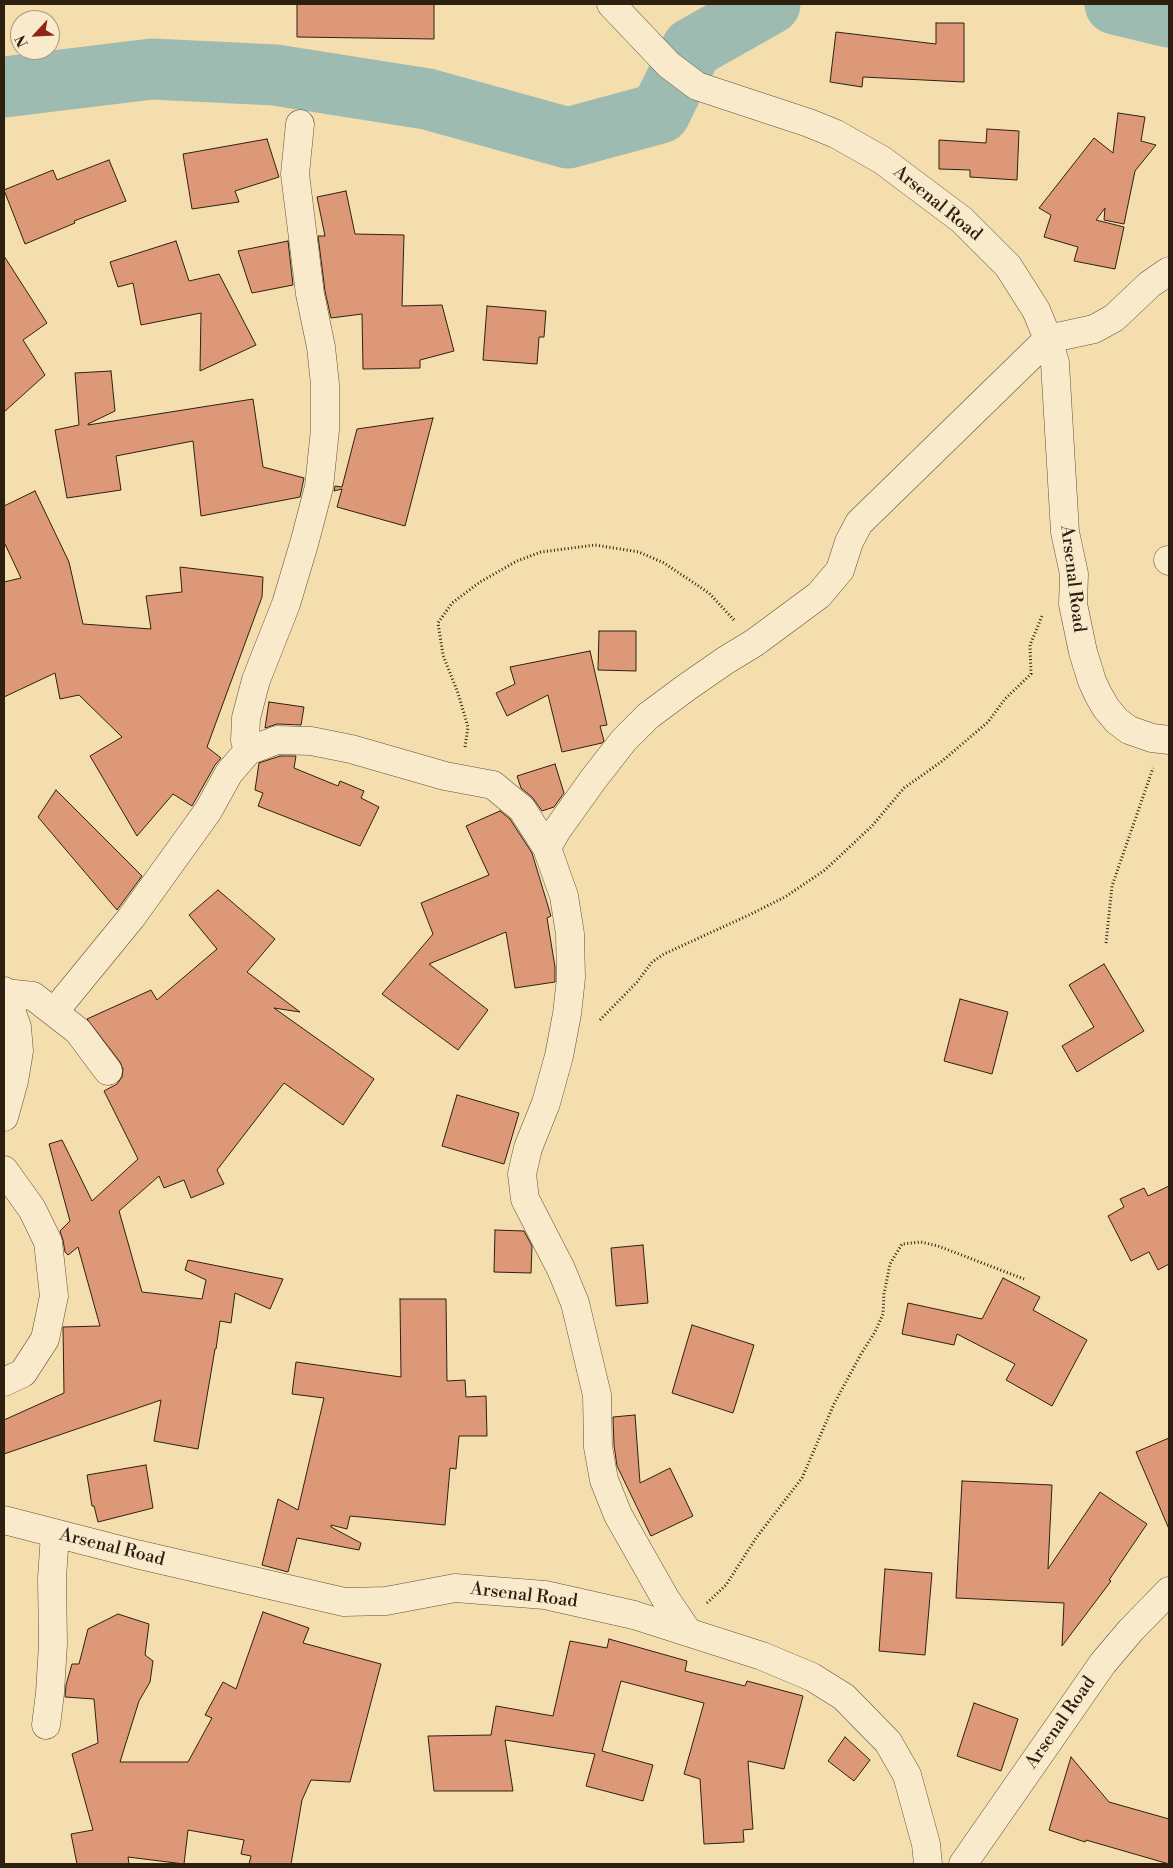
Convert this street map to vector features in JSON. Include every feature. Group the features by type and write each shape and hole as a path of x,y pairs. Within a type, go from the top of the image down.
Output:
{"street":[{"name":"Arsenal Road","path":"611,4 669,65 697,86 751,105 782,113 836,134 882,160 962,220 1008,266 1036,310 1048,339 1055,363 1065,532 1074,574 1073,604 1083,652 1098,694 1117,721 1129,730 1152,738 1169,740"},
{"path":"248,751 245,740 246,718 256,680 286,604 304,544 319,487 325,430 325,384 321,347 310,294 295,174 300,124"},
{"path":"547,848 557,830 624,740 648,716 726,660 754,644 819,594 840,570 849,542 859,523 1048,339 1094,329 1114,318 1150,284 1169,271"},
{"path":"54,1012 131,918 208,811 229,773 248,751 277,740 312,741 351,749 445,776 493,785 522,809 547,848 564,896 570,934 571,978 567,1014 559,1056 546,1103 528,1148 522,1174 525,1199 561,1268 575,1303 597,1396 598,1446 604,1480 618,1515 683,1625"},
{"path":"4,1117 14,1081 19,1051 17,1027 4,992 33,996 78,1031 108,1071"},
{"path":"4,1170 32,1209 48,1242 54,1296 45,1339 23,1373 4,1382"},
{"name":"Arsenal Road","path":"4,1520 55,1534 344,1602 386,1601 455,1588 500,1590 545,1595 683,1625 812,1676 844,1696 888,1742 907,1775 926,1844 928,1864"},
{"path":"46,1725 53,1644 52,1578 55,1534"},
{"name":"Arsenal Road","path":"963,1864 1103,1663 1131,1630 1169,1591"}],"path":[{"path":"445,776 464,755 468,727 458,693 443,656 438,623 452,604 480,582 517,560 541,552 595,545 639,552 664,562 710,593 754,644"},
{"path":"598,1021 637,982 652,962 664,954 778,901 825,870 872,826 904,788 941,762 988,722 1005,699 1031,674 1030,645 1042,616 1053,594 1074,574"},
{"path":"1106,943 1112,886 1154,765"},
{"path":"683,1625 726,1585 756,1538 802,1478 834,1404 856,1362 876,1332 883,1314 884,1294 890,1264 902,1244 921,1242 938,1246 1024,1279"}],"building":[{"path":"297,4 434,4 434,39 297,37"},
{"path":"936,23 964,23 964,82 863,77 862,87 830,82 836,32 936,44"},
{"path":"1118,113 1145,117 1141,141 1156,145 1135,171 1124,224 1104,220 1105,208 1096,220 1124,227 1115,269 1074,261 1078,247 1044,237 1051,215 1039,208 1094,138 1113,153"},
{"path":"987,129 1019,131 1017,180 970,177 970,170 939,169 939,140 986,143"},
{"path":"267,139 279,177 235,191 239,202 192,209 183,154"},
{"path":"109,160 126,201 74,221 75,223 25,244 4,190 53,170 57,180"},
{"path":"346,191 355,234 404,235 402,306 442,305 454,351 420,360 420,368 363,369 362,314 331,318 325,291 318,236 325,236 317,197"},
{"path":"176,241 189,281 219,274 256,345 200,371 201,313 141,325 133,283 118,287 110,262"},
{"path":"288,241 293,285 252,293 238,251"},
{"path":"4,256 47,323 23,340 45,375 4,412"},
{"path":"487,306 546,311 544,337 539,337 537,364 483,360"},
{"path":"111,371 115,411 88,425 253,399 263,467 304,478 300,497 201,516 193,441 116,456 121,490 67,498 55,430 79,425 75,373"},
{"path":"433,418 405,526 337,507 342,489 334,491 335,486 342,487 357,429"},
{"path":"35,491 69,562 83,624 151,629 146,596 182,592 180,567 263,577 262,597 207,747 221,758 215,765 192,806 173,794 137,836 90,756 122,737 79,695 60,699 55,673 4,697 4,582 21,578 4,542 4,506"},
{"path":"599,631 636,631 636,671 598,670"},
{"path":"590,651 607,725 600,726 604,741 602,743 562,752 548,695 507,716 496,693 515,684 510,667"},
{"path":"269,702 304,707 301,725 277,724 265,728"},
{"path":"280,756 296,756 294,768 338,786 340,781 364,791 361,798 379,807 360,846 258,806 263,793 255,790 259,763"},
{"path":"555,764 564,793 554,807 542,811 532,797 521,788 517,776"},
{"path":"56,790 142,876 117,910 38,817"},
{"path":"500,811 510,819 532,853 551,916 547,918 555,967 555,982 515,988 506,932 429,964 488,1010 458,1050 382,994 433,934 421,903 489,875 466,826"},
{"path":"218,890 275,939 247,972 300,1012 274,1008 374,1079 343,1125 284,1083 217,1170 224,1184 191,1198 184,1180 164,1188 159,1176 119,1211 142,1292 202,1299 206,1280 185,1270 188,1260 283,1279 270,1309 235,1293 231,1323 220,1321 198,1449 154,1441 161,1400 4,1454 4,1420 64,1393 63,1327 100,1326 78,1247 68,1255 65,1252 60,1231 70,1221 49,1144 62,1140 92,1201 138,1159 104,1091 117,1084 122,1077 123,1069 120,1062 87,1019 151,990 157,1000 217,949 189,915"},
{"path":"1104,964 1144,1031 1077,1072 1062,1046 1094,1027 1069,985"},
{"path":"960,999 1008,1012 992,1074 944,1061"},
{"path":"457,1095 519,1113 504,1164 442,1146"},
{"path":"1169,1186 1169,1264 1158,1270 1149,1252 1131,1261 1108,1216 1124,1207 1120,1199 1144,1188 1148,1196"},
{"path":"495,1230 524,1231 532,1246 531,1273 494,1272"},
{"path":"643,1245 648,1303 616,1306 611,1248"},
{"path":"1003,1278 1040,1297 1033,1310 1087,1340 1052,1406 1006,1380 1015,1364 957,1334 954,1345 902,1334 908,1303 982,1319"},
{"path":"400,1299 446,1299 447,1381 465,1380 466,1397 486,1396 487,1436 459,1436 456,1469 450,1468 445,1525 350,1516 347,1529 331,1525 331,1527 361,1543 359,1550 297,1538 288,1572 262,1565 278,1499 298,1510 324,1398 292,1394 296,1362 401,1377"},
{"path":"692,1325 754,1345 733,1413 672,1393"},
{"path":"635,1415 640,1483 670,1468 693,1516 651,1536 617,1466 614,1445 613,1417"},
{"path":"1169,1438 1169,1529 1136,1452"},
{"path":"146,1465 153,1508 98,1522 94,1506 92,1506 87,1475"},
{"path":"962,1481 1052,1485 1048,1569 1100,1492 1147,1524 1109,1580 1111,1581 1062,1646 1064,1603 956,1598"},
{"path":"885,1569 932,1573 925,1655 879,1651"},
{"path":"263,1612 309,1628 303,1643 381,1664 350,1782 311,1780 302,1800 291,1864 249,1864 251,1856 241,1854 244,1840 188,1830 184,1864 128,1857 129,1864 77,1864 71,1834 93,1830 72,1754 98,1743 94,1699 65,1697 66,1685 72,1664 79,1664 88,1629 118,1614 149,1624 145,1655 153,1661 150,1682 139,1701 120,1762 188,1762 212,1718 205,1715 223,1682 236,1689"},
{"path":"609,1639 687,1661 685,1671 745,1686 747,1681 803,1696 784,1769 748,1761 753,1829 743,1830 744,1842 704,1844 700,1779 684,1774 704,1703 621,1681 602,1751 653,1765 643,1801 586,1786 595,1754 505,1740 513,1791 434,1791 428,1736 491,1735 496,1706 553,1716 570,1641 607,1648"},
{"path":"974,1703 1018,1719 1001,1771 957,1756"},
{"path":"845,1737 870,1760 854,1781 828,1761"},
{"path":"1071,1757 1109,1802 1169,1819 1169,1864 1086,1840 1085,1842 1049,1830"}],"waterway":[{"path":"4,87 152,69 275,75 427,99 568,138 660,113 692,48 770,4"},
{"path":"1115,4 1169,17"}]}
